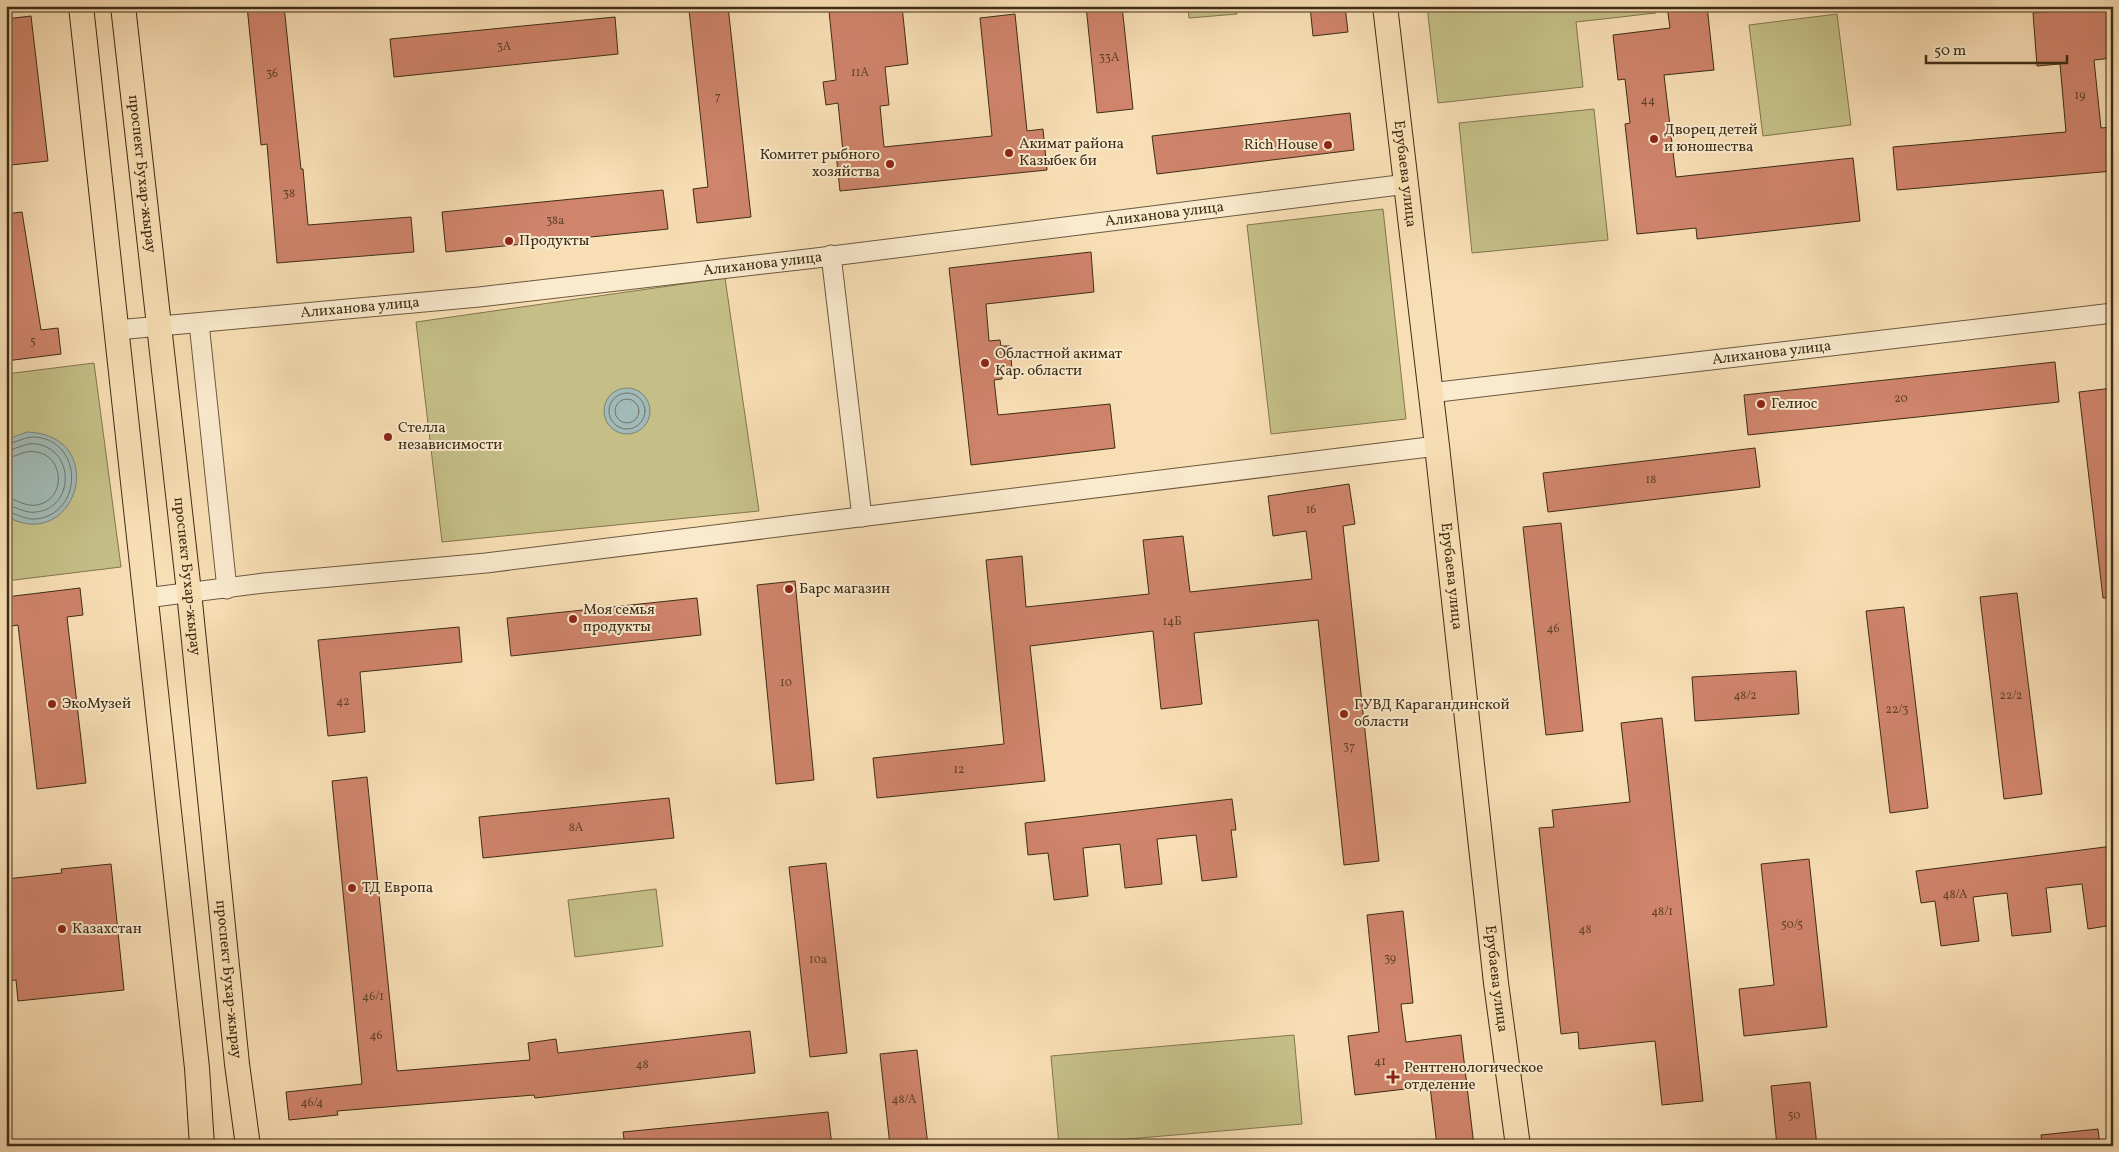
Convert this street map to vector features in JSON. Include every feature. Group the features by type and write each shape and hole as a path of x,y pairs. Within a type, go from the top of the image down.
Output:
{"main road":[{"path":"81,6 196,1068 202,1146"},
{"name":"проспект Бухар-жырау","path":"123,6 189,592 237,1064 248,1146"},
{"name":"Ерубаева улица","path":"1385,6 1408,184 1496,983 1518,1146"}],"street":[{"name":"Алиханова улица","path":"117,330 479,297 1408,184"},
{"path":"831,255 862,517"},
{"name":"Алиханова улица","path":"1430,392 2113,313"},
{"path":"199,323 227,588"},
{"path":"146,598 264,583 486,563 1437,446"}],"shaded area":[{"path":"1188,6 1237,6 1237,14 1189,18"},
{"path":"1427,6 1655,6 1656,13 1576,22 1583,87 1438,103"},
{"path":"1837,14 1851,125 1763,136 1749,25"},
{"path":"1594,109 1608,240 1472,253 1459,123"},
{"path":"1383,209 1406,419 1271,434 1247,225"},
{"path":"725,278 759,511 442,542 416,322"},
{"path":"94,363 121,567 6,581 6,374"},
{"path":"656,889 663,946 575,957 568,900"},
{"path":"1294,1035 1302,1124 1059,1145 1051,1056"}],"water":[{"path":"622,388 632,388 644,394 649,402 649,420 644,428 636,433 622,434 614,431 607,424 604,416 604,406 607,398 614,391"},
{"path":"27,432 53,438 69,452 76,470 75,490 66,508 51,520 30,524 6,516 6,440"}],"building":[{"path":"247,6 284,6 308,225 411,217 414,252 277,263 267,144 261,145"},
{"path":"728,6 751,217 697,223 693,189 708,187 689,10"},
{"path":"877,6 902,6 908,64 885,67 889,105 880,106 884,147 992,136 980,18 1015,14 1027,131 1043,129 1047,170 840,191 836,153 843,152 838,103 826,105 823,82 836,80 829,11"},
{"path":"1086,6 1122,6 1133,109 1097,113"},
{"path":"1310,6 1345,6 1348,32 1313,36"},
{"path":"1667,6 1707,6 1714,70 1664,75 1676,177 1853,158 1860,221 1697,239 1696,228 1637,234 1625,124 1630,123 1625,79 1618,80 1613,35 1670,28"},
{"path":"2113,6 2113,58 2094,60 2101,128 2113,127 2113,171 1897,190 1893,147 2066,132 2060,64 2037,66 2033,13"},
{"path":"31,16 48,161 11,165 6,122 6,19"},
{"path":"615,17 618,54 394,77 390,39"},
{"path":"1350,113 1354,150 1157,174 1152,136"},
{"path":"663,190 668,229 446,252 442,212"},
{"path":"22,212 41,330 58,328 61,354 6,361 6,214"},
{"path":"1091,252 1094,292 986,304 989,341 1000,340 1001,346 1010,346 1012,370 1002,372 1002,379 994,380 998,415 1110,404 1115,448 971,465 949,268"},
{"path":"2055,362 2059,402 1748,435 1744,395"},
{"path":"2113,388 2113,598 2103,598 2079,392"},
{"path":"1755,448 1760,487 1548,512 1543,473"},
{"path":"1349,484 1355,524 1343,526 1379,861 1344,865 1318,620 1194,633 1202,704 1161,709 1153,631 1030,646 1045,781 877,798 873,758 1004,744 986,560 1022,556 1026,607 1149,594 1143,540 1183,536 1190,592 1312,579 1306,531 1273,536 1268,496"},
{"path":"1561,523 1583,731 1546,735 1523,527"},
{"path":"795,581 814,780 776,784 757,585"},
{"name":"ЭкоМузей","path":"80,588 83,615 67,617 86,783 37,789 18,625 6,627 6,597"},
{"path":"2017,593 2042,794 2004,799 1980,597"},
{"path":"697,598 701,635 511,656 507,618"},
{"path":"1904,607 1928,808 1890,813 1866,611"},
{"path":"459,627 462,662 360,672 365,732 328,736 318,640"},
{"path":"1796,671 1799,714 1695,721 1692,677"},
{"path":"1662,718 1703,1101 1662,1105 1655,1041 1579,1049 1578,1032 1561,1034 1539,828 1554,827 1552,810 1630,802 1621,723"},
{"path":"367,777 397,1071 530,1060 528,1043 556,1039 558,1053 750,1031 755,1073 535,1098 534,1095 337,1111 338,1115 289,1120 286,1092 362,1084 332,781"},
{"path":"669,798 674,838 483,858 479,817"},
{"path":"1232,799 1236,830 1231,830 1237,877 1202,881 1196,835 1157,839 1162,884 1125,888 1120,844 1083,848 1088,896 1054,900 1048,853 1028,855 1025,823"},
{"path":"2113,846 2113,925 2088,929 2082,884 2046,888 2051,932 2012,936 2007,893 1973,897 1979,941 1941,946 1935,901 1921,903 1916,871"},
{"path":"1809,859 1827,1027 1744,1036 1739,989 1774,985 1761,864"},
{"path":"826,863 847,1053 810,1057 789,867"},
{"name":"Казахстан","path":"111,864 124,990 18,1001 16,980 6,981 6,879 62,873 61,869"},
{"path":"1403,911 1413,1003 1401,1004 1406,1042 1461,1035 1474,1146 1437,1146 1430,1086 1355,1095 1348,1036 1379,1032 1367,915"},
{"path":"917,1050 928,1146 890,1146 880,1054"},
{"path":"1810,1082 1817,1146 1777,1146 1771,1086"},
{"path":"828,1112 832,1146 625,1146 623,1132"},
{"path":"2098,1129 2100,1146 2042,1146 2041,1135"}],"place":[{"name":"Дворец детей и юношества","path":"1654,139"},
{"name":"Rich House","path":"1328,145"},
{"name":"Акимат района Казыбек би","path":"1009,153"},
{"name":"Комитет рыбного хозяйства","path":"890,164"},
{"name":"Продукты","path":"509,241"},
{"name":"Областной акимат Кар. области","path":"985,363"},
{"name":"Гелиос","path":"1761,404"},
{"name":"Стелла независимости","path":"388,437"},
{"name":"Барс магазин","path":"789,589"},
{"name":"Моя семья продукты","path":"573,619"},
{"name":"ЭкоМузей","path":"52,704"},
{"name":"ГУВД Карагандинской области","path":"1344,714"},
{"name":"ТД Европа","path":"352,888"},
{"name":"Казахстан","path":"62,929"},
{"name":"Рентгенологическое отделение","path":"1393,1077"}]}
